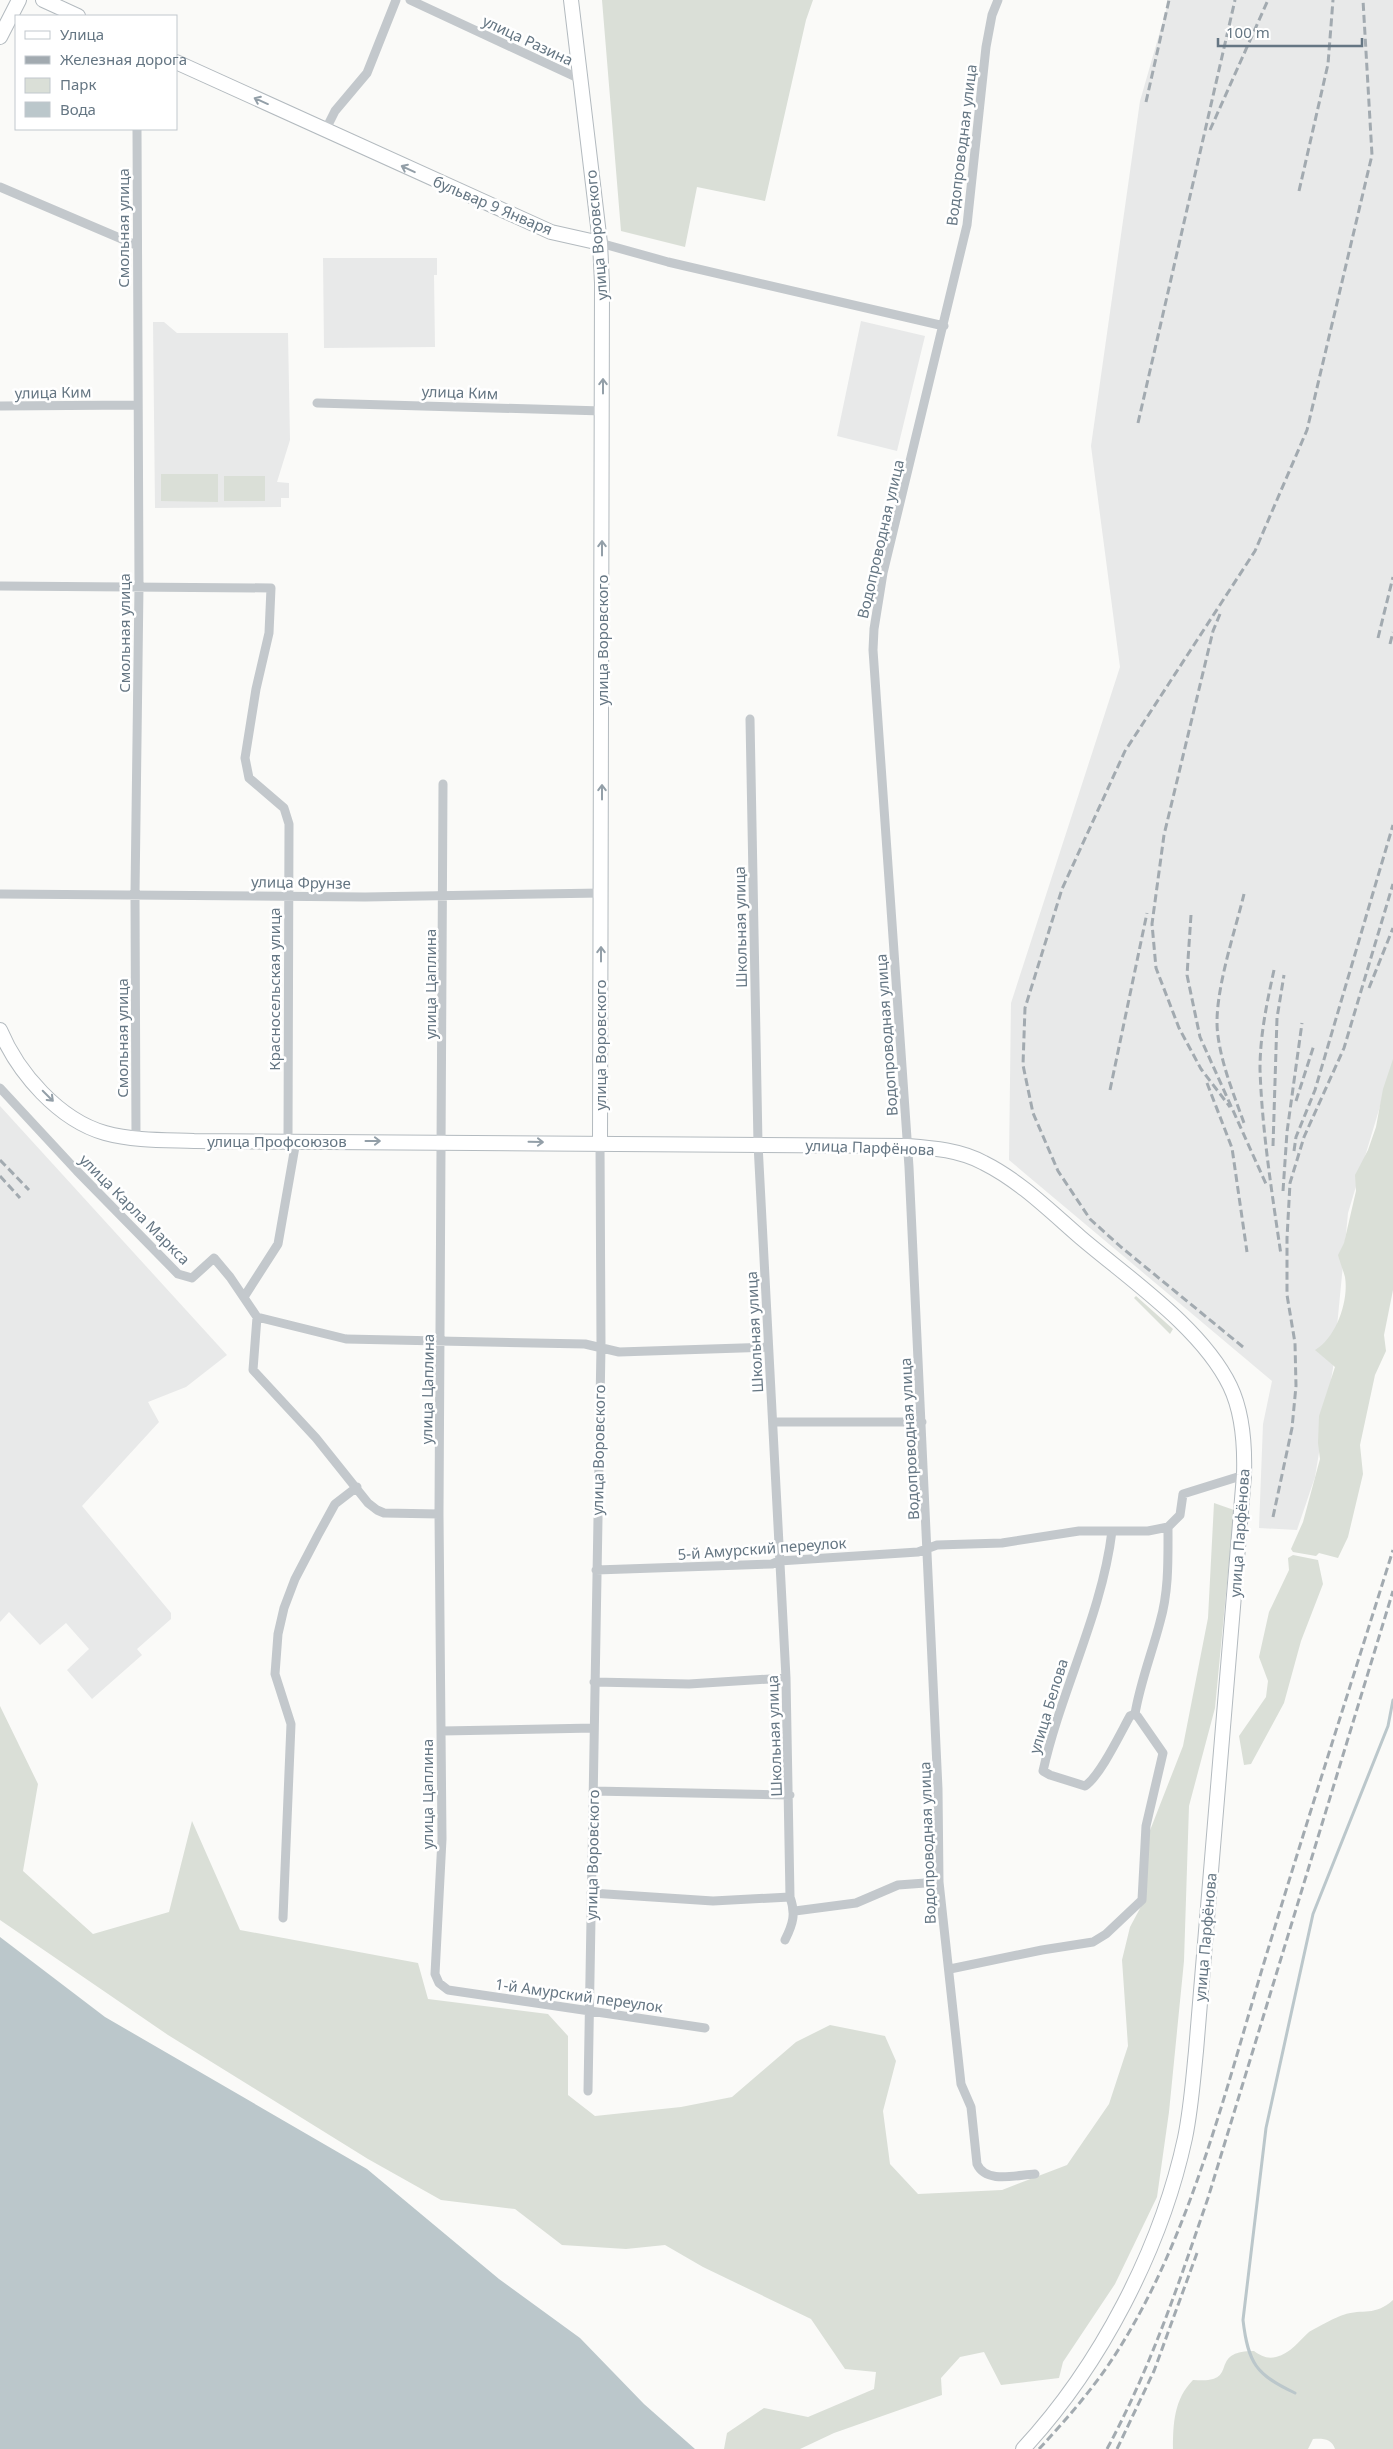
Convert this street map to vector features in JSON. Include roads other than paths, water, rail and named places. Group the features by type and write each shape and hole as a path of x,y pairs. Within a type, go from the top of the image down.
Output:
{"main road":[{"path":"0,37 19,0"},
{"path":"43,0 76,15"},
{"name":"улица Воровского","path":"571,0 600,243 603,411 600,1143"},
{"name":"бульвар 9 Января","path":"178,63 551,232 600,243"},
{"name":"улица Профсоюзов","path":"0,1030 15,1060 56,1105 78,1120 105,1132 136,1138 194,1141 600,1143"},
{"name":"улица Парфёнова","path":"600,1143 907,1146 962,1154 984,1162 1036,1199 1191,1333 1217,1365 1229,1385 1238,1407 1244,1442 1244,1475 1196,2051 1185,2136 1165,2208 1140,2271 1080,2378 1057,2410 1023,2449"}],"street":[{"path":"326,131 335,111 367,73 396,0"},
{"name":"улица Разина","path":"410,0 580,79"},
{"name":"Водопроводная улица","path":"998,0 992,15 986,47 967,225 883,573 874,629 907,1146 922,1422 938,1789 940,1882 962,2084 971,2107 977,2164 980,2172 988,2177 1034,2174"},
{"name":"Смольная улица","path":"136,1138 135,894 139,586 137,130"},
{"path":"0,187 136,245"},
{"name":"бульвар 9 Января","path":"600,243 668,262 944,326"},
{"name":"улица Ким","path":"317,403 603,411"},
{"name":"улица Ким","path":"0,406 137,405"},
{"path":"0,586 139,586"},
{"name":"Красносельская улица","path":"139,586 271,588 269,633 256,689 245,758 249,778 284,808 290,824 288,894 292,1141 278,1244 244,1297"},
{"name":"Школьная улица","path":"750,719 758,1144 786,1678 790,1795 790,1897 795,1911"},
{"name":"улица Цаплина","path":"444,784 442,1342 439,1514 442,1839 435,1974 439,1983 448,1990"},
{"name":"улица Фрунзе","path":"0,894 444,896 601,893"},
{"path":"0,1042 15,1060"},
{"name":"улица Карла Маркса","path":"0,1088 72,1166 178,1274 192,1278 214,1258 257,1317"},
{"name":"улица Воровского","path":"588,2091 601,1347 600,1143"},
{"path":"439,1514 384,1513 368,1503 316,1438 253,1370 257,1317 346,1340 585,1344 619,1352 768,1347"},
{"path":"773,1422 922,1422"},
{"path":"950,1969 1042,1950 1093,1942 1106,1934 1142,1900 1146,1826 1163,1753 1135,1714 1161,1620 1168,1577 1168,1527 1180,1515 1183,1494 1244,1475"},
{"path":"283,1918 291,1724 275,1674 278,1634 284,1608 295,1579 318,1535 335,1504 357,1487"},
{"name":"5-й Амурский переулок","path":"596,1570 772,1564 779,1561 918,1552 937,1545 1002,1543 1079,1531 1148,1530 1168,1527"},
{"name":"улица Белова","path":"1112,1531 1110,1554 1097,1601 1043,1771 1085,1786 1103,1763 1130,1716 1135,1714"},
{"path":"594,1682 689,1684 786,1678"},
{"path":"442,1731 594,1728"},
{"path":"593,1792 790,1795"},
{"path":"785,1940 793,1926 795,1911 856,1904 898,1885 940,1882"},
{"path":"591,1894 713,1901 790,1897"},
{"name":"1-й Амурский переулок","path":"448,1990 705,2028"}],"water":[{"path":"0,1937 105,2017 367,2169 499,2279 580,2338 644,2404 695,2449 0,2449"}],"waterway":[{"path":"1295,2393 1271,2380 1256,2366 1248,2347 1243,2320 1266,2128 1313,1914 1388,1726 1393,1700"}],"railway":[{"path":"1146,102 1169,0"},
{"path":"1138,423 1235,0"},
{"path":"1210,130 1268,0"},
{"path":"1299,191 1328,64 1333,0"},
{"path":"1243,1347 1121,1247 1090,1219 1058,1171 1033,1113 1023,1065 1025,1008 1062,889 1125,751 1255,551 1307,430 1372,155 1363,0"},
{"path":"1378,638 1393,577"},
{"path":"1220,614 1213,631 1164,835 1152,924 1156,968 1179,1028 1201,1069 1230,1107"},
{"path":"1390,644 1393,632"},
{"path":"1294,1151 1296,1137 1315,1090 1393,825"},
{"path":"1273,1517 1292,1428 1296,1386 1295,1343 1287,1295 1287,1238 1290,1183 1304,1137 1344,1048 1393,884"},
{"path":"1244,894 1221,984 1217,1021 1222,1058 1244,1123"},
{"path":"1110,1090 1147,913"},
{"path":"1191,915 1187,975 1200,1037 1266,1184"},
{"path":"1369,988 1393,928"},
{"path":"1274,970 1266,1006 1260,1069 1265,1139 1281,1255"},
{"path":"1273,1146 1277,1018 1284,975"},
{"path":"1283,1191 1287,1132 1302,1023"},
{"path":"1296,1101 1314,1045"},
{"path":"1207,1083 1232,1148 1247,1252"},
{"path":"0,1160 29,1190"},
{"path":"0,1176 20,1198"},
{"path":"1039,2449 1078,2405 1113,2358 1141,2311 1165,2262 1186,2210 1223,2102 1285,1894 1393,1550"},
{"path":"1107,2449 1150,2357 1208,2198 1393,1591"},
{"path":"1117,2449 1154,2371 1197,2253"}]}
